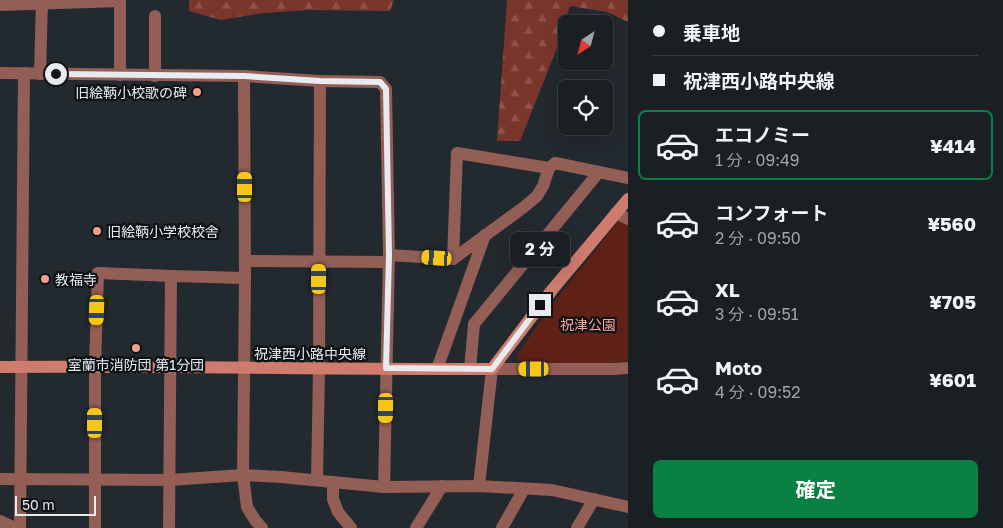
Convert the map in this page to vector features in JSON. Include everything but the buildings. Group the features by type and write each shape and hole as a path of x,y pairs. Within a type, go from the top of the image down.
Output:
{"main road":[{"path":"492,369 552,290 628,199"},
{"name":"祝津西小路中央線","path":"0,367 170,366 492,369"}],"street":[{"path":"0,5 42,2 120,1 120,75"},
{"path":"40,74 42,2"},
{"path":"155,16 155,76"},
{"path":"0,73 244,76 320,81 380,82 386,89 389,258 384,487"},
{"path":"20,528 24,73"},
{"path":"244,76 245,278 243,476 247,507 262,528"},
{"path":"317,480 320,81"},
{"path":"453,259 457,153 549,168"},
{"path":"245,261 319,262 389,258 453,259 537,196 543,186 549,168 556,163 628,178"},
{"path":"470,369 474,324 599,172"},
{"path":"616,213 628,219"},
{"path":"437,369 485,235"},
{"path":"95,528 95,367 98,273 245,278"},
{"path":"169,528 172,276"},
{"path":"479,486 492,369 628,368"},
{"path":"0,479 170,480 243,476 281,477 384,487 479,486 552,490 628,507"},
{"path":"333,482 333,500 338,512 351,528"},
{"path":"416,528 442,486"},
{"path":"502,528 524,489"},
{"path":"577,528 594,499"},
{"path":"0,521 15,528"}],"green space":[{"path":"189,0 394,0 390,11 308,10 263,13 221,20 189,11"},
{"path":"507,0 628,0 628,22 607,12 570,6 567,15 558,15 558,45 520,141 497,141"},
{"name":"祝津公園","path":"621,218 628,222 628,361 590,365 517,361 518,354 549,308"}],"place":[{"name":"旧絵鞆小校歌の碑","path":"197,92"},
{"name":"旧絵鞆小学校校舎","path":"97,231"},
{"name":"教福寺","path":"45,279"},
{"name":"室蘭市消防団 第1分団","path":"136,348"}],"route":[{"path":"56,74 244,76 320,81 380,82 386,89 389,255 386,368 492,369 540,305"}]}
